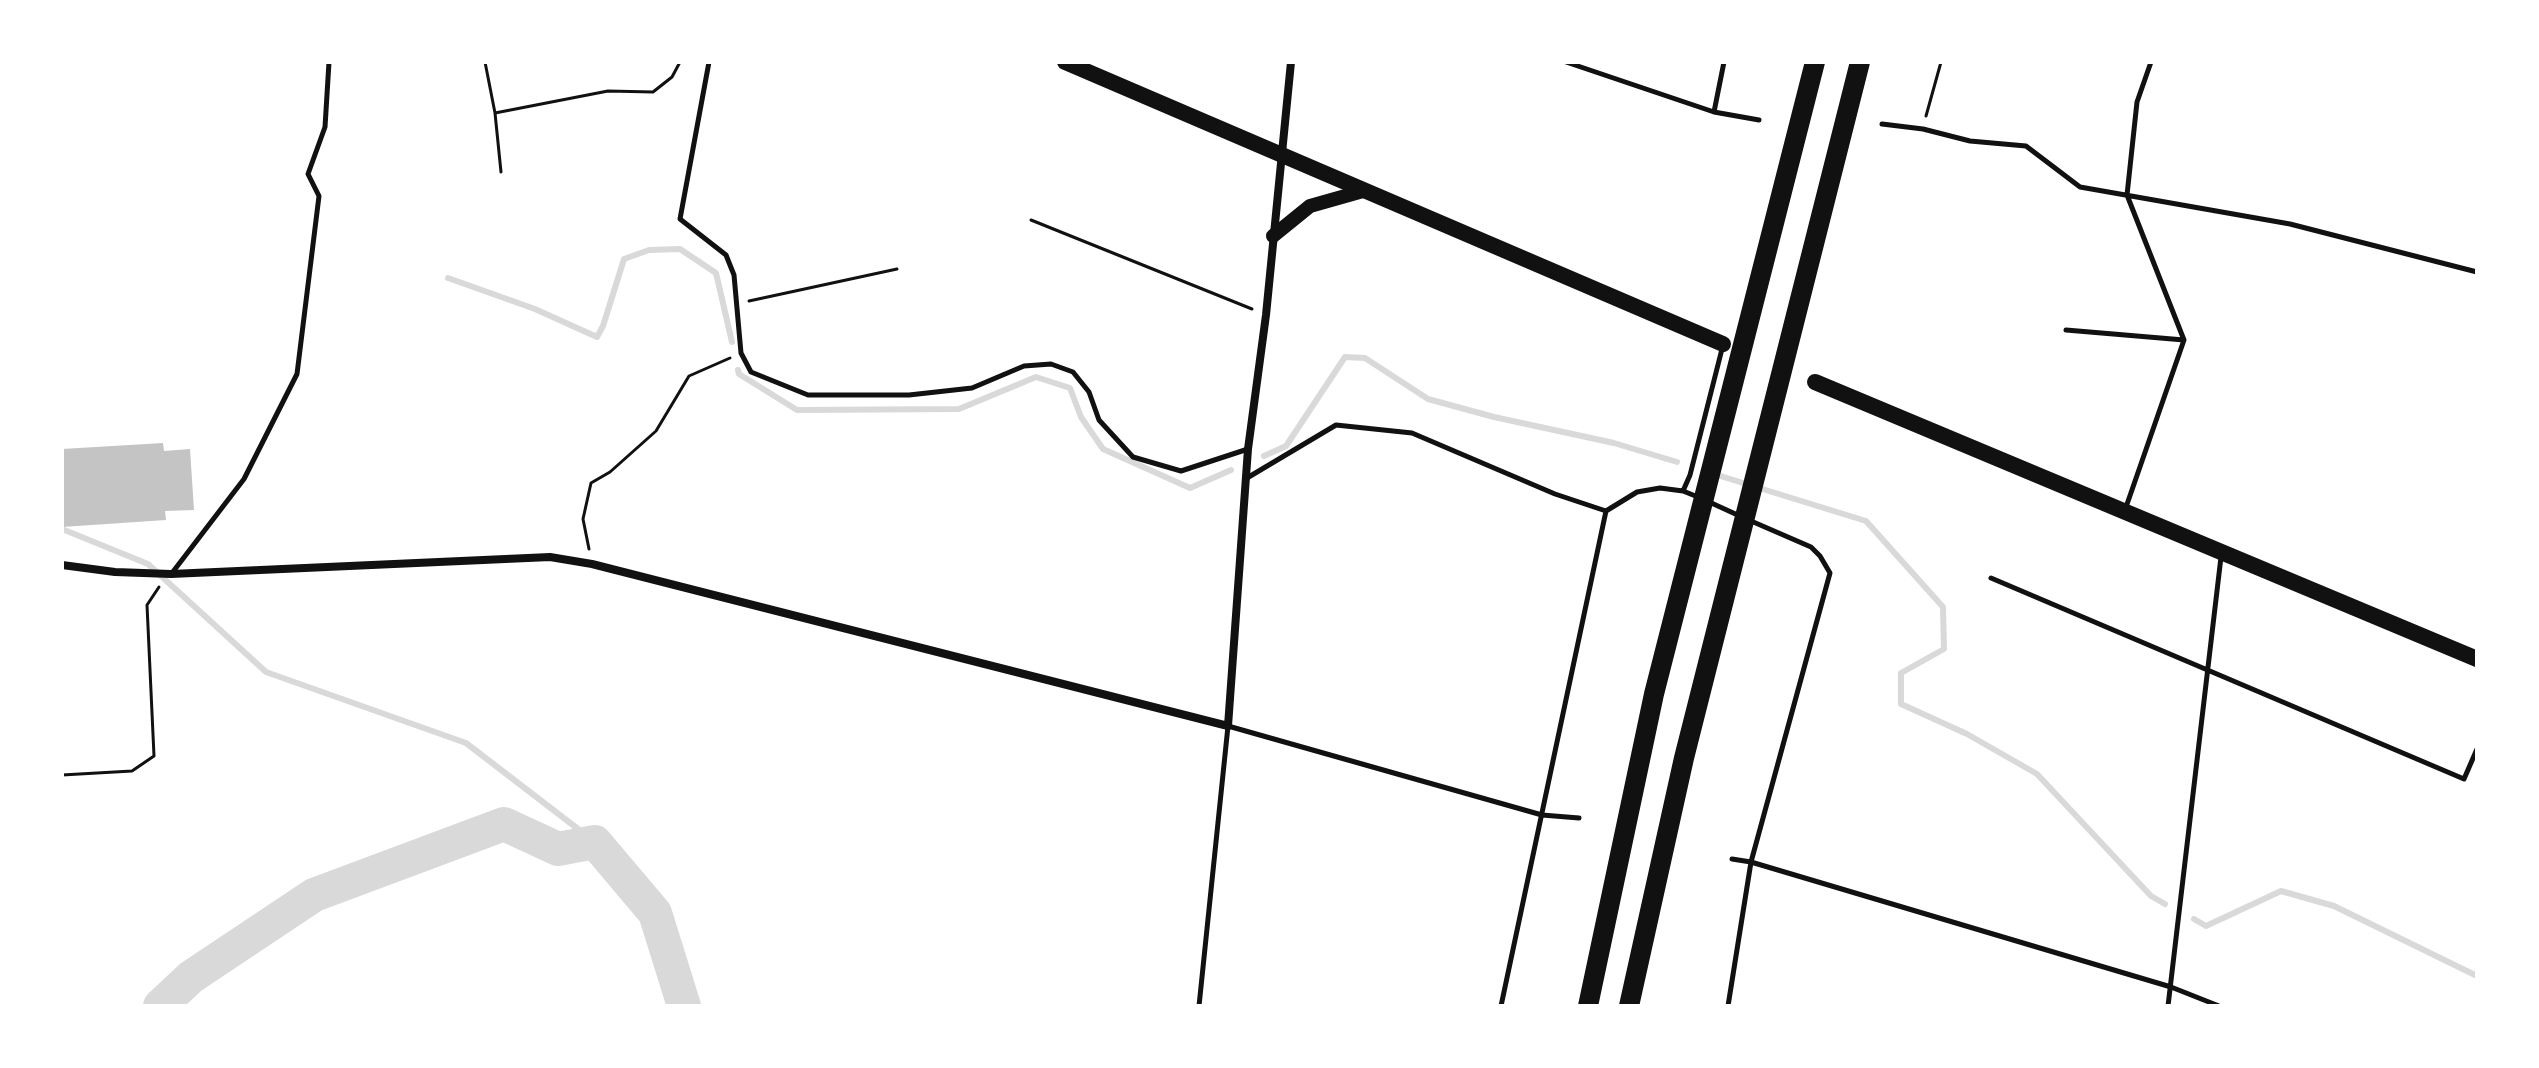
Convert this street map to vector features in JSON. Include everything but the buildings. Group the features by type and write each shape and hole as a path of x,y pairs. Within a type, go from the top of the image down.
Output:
{"highway":[{"path":"1588,1006 1654,694 1815,62"},
{"path":"1629,1006 1684,758 1860,62"}],"main road":[{"path":"1065,62 1723,344"},
{"path":"1815,382 2477,659"}],"street":[{"path":"62,565 170,574 550,557 592,564 1228,726 1248,449 1266,315 1291,62"},
{"path":"1273,236 1310,206 1363,191"}],"lane":[{"path":"170,574 244,479 297,374 319,196 308,174 325,127 329,62"},
{"path":"709,62 680,219 726,255 734,275 741,353 751,372 808,395 909,395 972,388 1024,366 1051,364 1073,372 1089,392 1099,420 1133,457 1181,471 1248,449"},
{"path":"1566,62 1714,112 1759,120"},
{"path":"1714,112 1724,62"},
{"path":"2124,513 2184,340 2127,195 2137,102 2151,62"},
{"path":"1882,124 1923,129 1970,141 2026,146 2080,187 2290,224 2477,272"},
{"path":"2066,330 2184,340"},
{"path":"1683,491 1690,475 1723,344"},
{"path":"1247,478 1336,425 1412,433 1555,494 1606,511"},
{"path":"1501,1006 1606,511 1637,492 1660,488 1683,491 1811,547 1830,573 1751,862 1728,1006"},
{"path":"2168,1006 2221,552"},
{"path":"1991,578 2464,779 2477,749"},
{"path":"1199,1006 1228,726 1542,815 1579,818"},
{"path":"1732,859 1751,862 2171,987 2219,1006"}],"path":[{"path":"485,62 495,113 501,172"},
{"path":"495,113 608,91 653,92 672,77 680,62"},
{"path":"1923,129 1941,62"},
{"path":"1031,220 1266,315"},
{"path":"737,303 897,269"},
{"path":"592,564 583,519 591,483 610,472 656,431 689,376 741,353"},
{"path":"62,775 132,771 154,756 147,605 159,587"}],"waterway":[{"path":"448,278 535,309 597,337 624,259 649,250 680,249 716,273 732,342"},
{"path":"1264,456 1286,446 1345,357 1365,358 1428,399 1614,443 1677,462"},
{"path":"738,370 739,374 797,410 959,409 1036,377 1070,388 1081,417 1103,449 1190,488 1231,470"},
{"path":"1714,474 1866,521 1943,607 1944,649 1901,673 1901,704 1967,734 2037,774 2151,896 2165,904"},
{"path":"62,529 148,564 266,672 466,743 595,842"},
{"path":"160,1006 191,977 314,895 504,824 558,849 595,842 655,913 684,1006"},
{"path":"2194,919 2206,926 2281,891 2334,906 2477,976"}]}
